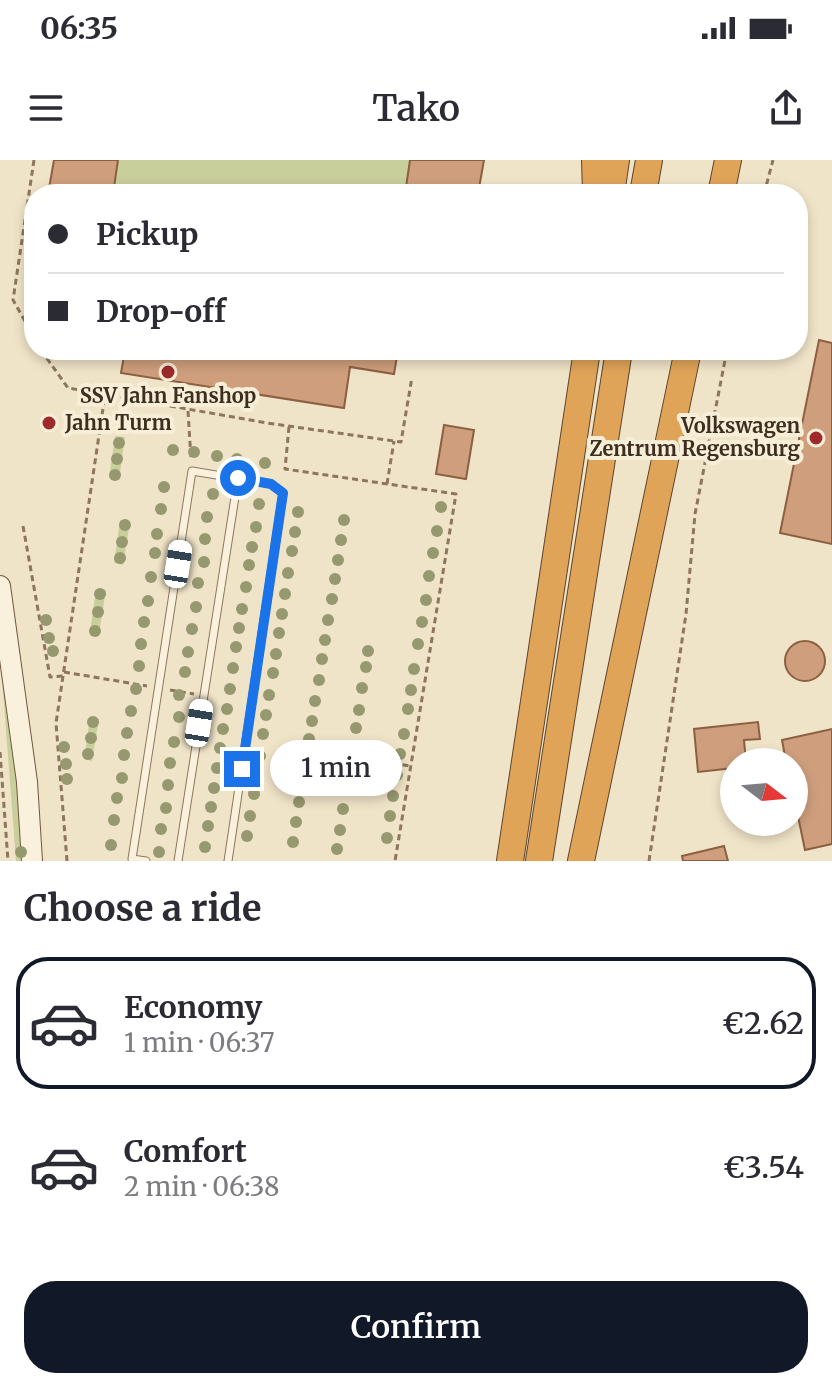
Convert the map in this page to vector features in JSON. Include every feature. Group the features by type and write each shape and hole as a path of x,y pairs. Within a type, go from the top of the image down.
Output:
{"highway":[{"path":"595,160 596,184"},
{"path":"612,184 616,160"},
{"path":"645,184 649,160"},
{"path":"723,184 728,160"},
{"path":"554,562 574,360"},
{"path":"510,861 585,360"},
{"path":"539,861 617,360"},
{"path":"581,861 686,360"}],"street":[{"path":"0,586 27,782 32,861"}],"lane":[{"path":"146,861 132,859 192,471 271,484 283,493 228,861"},
{"path":"178,861 238,478"}],"path":[{"path":"30,184 34,160"},
{"path":"767,184 773,160"},
{"path":"24,227 13,300 24,319"},
{"path":"47,360 68,388 289,427 401,442 412,377"},
{"path":"649,861 686,614 695,514 725,360"},
{"path":"67,861 56,723 105,395"},
{"path":"188,410 192,471"},
{"path":"289,427 285,469 456,494 395,861"},
{"path":"387,484 394,441"},
{"path":"23,526 50,677 64,674 204,696"},
{"path":"284,746 410,766"},
{"path":"0,752 8,861"},
{"path":"62,790 68,790"}],"green space":[{"path":"54,160 484,160 480,184 50,184"},
{"path":"115,436 125,437 119,480 109,478"},
{"path":"120,520 130,522 123,565 114,563"},
{"path":"96,589 106,590 99,634 90,632"},
{"path":"0,652 11,711 23,861 16,861"},
{"path":"90,717 99,719 92,761 84,759"}],"building":[{"path":"54,160 118,160 114,184 50,184"},
{"path":"410,160 484,160 480,184 406,184"},
{"name":"Volkswagen Zentrum Regensburg","path":"819,340 832,343 832,544 780,533"},
{"path":"123,360 396,360 394,374 350,367 344,408 121,373"},
{"path":"444,425 474,430 466,479 436,474"},
{"path":"805,641 819,647 825,661 819,675 805,681 791,675 785,661 791,647"},
{"path":"758,722 760,739 744,740 745,748 720,748 720,770 698,772 694,729"},
{"path":"832,729 832,844 805,850 802,836 808,836 808,748 783,748 782,740"},
{"path":"724,846 728,861 683,861 682,856"}],"place":[{"name":"SSV Jahn Fanshop","path":"168,372"},
{"name":"Jahn Turm","path":"49,423"},
{"name":"Volkswagen Zentrum Regensburg","path":"816,438"}],"route":[{"path":"238,478 271,484 283,493 242,769"}]}
